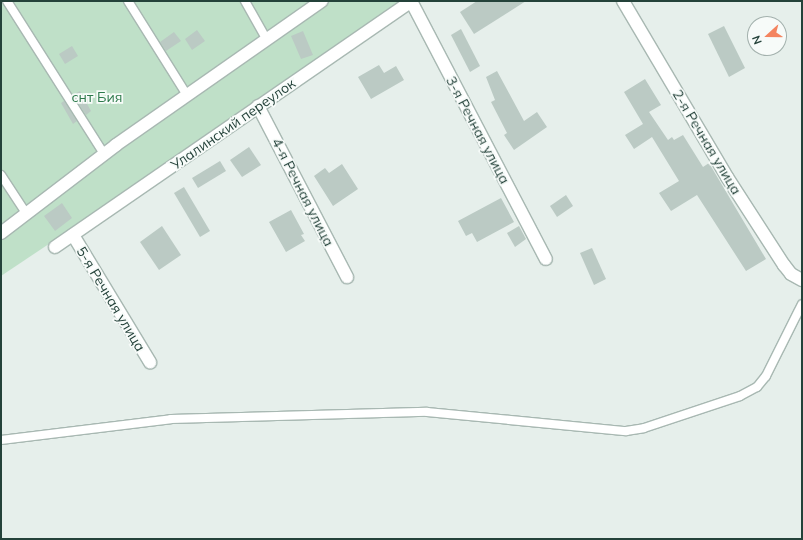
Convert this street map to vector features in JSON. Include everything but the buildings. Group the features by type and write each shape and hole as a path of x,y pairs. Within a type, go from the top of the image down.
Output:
{"street":[{"path":"1,233 104,154 322,1"},
{"name":"Улалинский переулок","path":"55,247 411,1"},
{"name":"3-я Речная улица","path":"411,1 546,259"},
{"name":"2-я Речная улица","path":"623,1 727,177 784,265 800,279"},
{"name":"4-я Речная улица","path":"258,106 347,277"},
{"name":"5-я Речная улица","path":"73,235 150,362"}],"lane":[{"path":"7,1 104,154"},
{"path":"128,1 187,96"},
{"path":"245,1 267,40"},
{"path":"1,175 26,213"},
{"path":"1,440 171,419 427,412 626,431 644,428 740,396 757,387 766,376 802,304"}],"green space":[{"name":"снт Бия","path":"1,1 412,1 1,276"}]}
